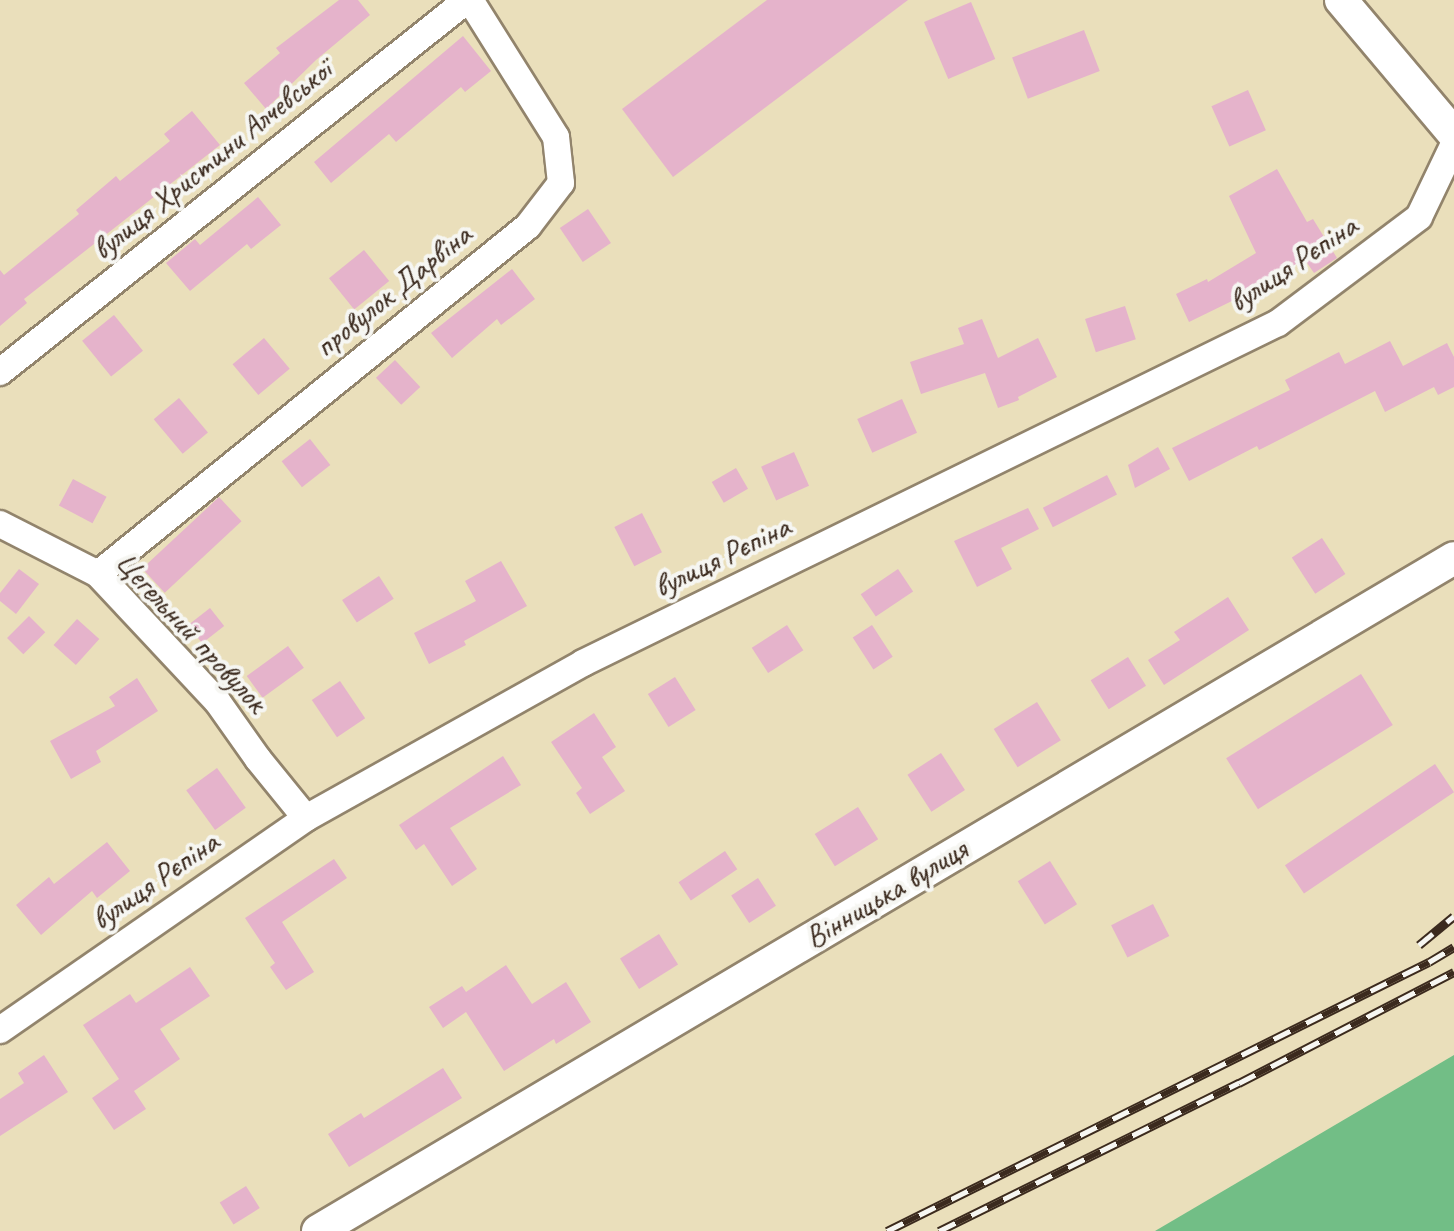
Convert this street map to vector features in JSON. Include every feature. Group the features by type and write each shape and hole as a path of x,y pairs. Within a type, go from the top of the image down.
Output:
{"street":[{"name":"вулиця Христини Алчевської","path":"0,372 468,0"},
{"name":"провулок Дарвіна","path":"98,574 528,226 561,183 556,137 468,0"},
{"path":"1341,0 1454,134"},
{"name":"вулиця Рєпіна","path":"0,1030 306,818 583,663 1278,323 1419,217 1454,144"},
{"name":"Цегельний провулок","path":"0,524 98,574 217,701 258,759 306,818"},
{"name":"Вінницька вулиця","path":"318,1231 1454,558"}],"green space":[{"path":"1454,1055 1454,1231 1155,1231"}],"building":[{"path":"339,0 358,0 370,15 316,60 266,109 244,83 280,53 276,48"},
{"path":"767,0 908,0 673,177 622,109"},
{"path":"971,2 995,59 948,79 924,22"},
{"path":"1084,30 1100,71 1028,99 1012,58"},
{"path":"463,36 491,71 465,92 461,87 396,142 389,134 331,183 314,162"},
{"path":"1248,90 1266,130 1229,146 1211,106"},
{"path":"192,111 220,145 24,299 27,303 0,326 0,270 4,275 79,214 76,210 116,176 120,181 170,141 164,134"},
{"path":"1277,169 1307,222 1313,219 1337,258 1314,273 1305,260 1250,286 1255,294 1235,307 1232,301 1189,322 1176,294 1207,279 1208,282 1256,253 1229,196"},
{"path":"258,197 281,225 251,249 247,244 190,291 166,263 195,239 200,245"},
{"path":"588,209 611,243 583,262 560,228"},
{"path":"364,250 389,281 354,309 329,278"},
{"path":"512,269 535,299 501,325 497,319 452,358 431,333"},
{"path":"1125,306 1136,339 1096,352 1085,319"},
{"path":"114,315 143,351 111,377 82,341"},
{"path":"982,319 998,358 1038,338 1057,377 1018,397 1019,400 998,408 985,373 921,394 910,362 964,344 958,328"},
{"path":"264,338 290,369 258,395 233,364"},
{"path":"1390,341 1403,366 1447,343 1454,357 1454,387 1438,395 1434,387 1385,412 1375,391 1259,450 1257,446 1189,481 1172,448 1290,390 1285,380 1339,352 1345,364"},
{"path":"395,360 420,387 401,405 376,378"},
{"path":"179,398 208,432 183,454 154,419"},
{"path":"902,399 917,433 872,453 857,419"},
{"path":"310,439 330,465 302,487 282,461"},
{"path":"1158,447 1170,469 1135,488 1128,465"},
{"path":"794,452 809,486 776,500 761,467"},
{"path":"736,468 748,489 724,503 712,482"},
{"path":"1107,475 1117,495 1053,527 1043,508"},
{"path":"73,479 107,497 92,523 59,505"},
{"path":"219,497 242,521 165,593 142,569"},
{"path":"1028,508 1039,529 1001,548 1012,569 977,587 954,541"},
{"path":"642,513 662,552 634,566 614,527"},
{"path":"1322,538 1345,574 1315,594 1292,558"},
{"path":"501,561 527,606 464,641 466,645 429,664 414,633 476,601 465,581"},
{"path":"19,569 39,584 16,614 0,601 0,593"},
{"path":"898,569 913,591 876,617 861,594"},
{"path":"379,576 394,599 357,623 342,600"},
{"path":"1228,597 1249,630 1164,685 1148,660 1180,640 1174,632"},
{"path":"210,608 224,626 202,643 188,625"},
{"path":"29,616 45,632 23,654 7,638"},
{"path":"77,619 99,639 76,665 54,645"},
{"path":"787,625 803,650 768,673 752,648"},
{"path":"872,625 893,657 873,669 853,638"},
{"path":"288,646 304,668 263,698 247,676"},
{"path":"1128,657 1146,686 1109,709 1091,680"},
{"path":"1361,674 1393,725 1258,809 1226,758"},
{"path":"675,677 696,710 669,727 648,694"},
{"path":"137,678 158,711 96,751 101,762 71,779 50,741 115,706 109,697"},
{"path":"340,681 365,718 337,737 312,700"},
{"path":"1037,702 1061,740 1018,767 994,729"},
{"path":"594,713 616,747 602,757 625,791 590,814 576,793 582,788 551,742"},
{"path":"941,753 965,790 931,812 907,775"},
{"path":"503,756 521,785 450,828 477,869 452,886 424,844 416,850 399,825"},
{"path":"1435,764 1454,792 1304,893 1285,865"},
{"path":"217,768 246,808 215,830 186,790"},
{"path":"858,807 878,839 835,866 815,834"},
{"path":"107,842 130,871 97,898 92,891 41,935 16,905 49,877 54,884"},
{"path":"725,851 737,869 691,901 679,882"},
{"path":"334,859 347,878 282,922 314,972 286,990 270,967 275,963 245,918"},
{"path":"1050,861 1077,904 1045,924 1018,881"},
{"path":"758,878 776,906 749,923 731,895"},
{"path":"1153,904 1169,936 1127,957 1111,925"},
{"path":"659,934 678,965 639,989 620,958"},
{"path":"506,965 532,1004 566,982 591,1022 556,1044 554,1039 504,1071 466,1012 443,1028 429,1007 462,986 466,992"},
{"path":"190,967 210,996 160,1029 180,1059 134,1091 146,1109 114,1130 92,1098 119,1079 83,1025 130,994 136,1003"},
{"path":"44,1055 68,1092 0,1136 0,1099 24,1083 18,1073"},
{"path":"443,1068 462,1098 349,1167 328,1134 361,1113 364,1118"},
{"path":"246,1186 260,1208 233,1224 220,1202"}],"railway":[{"path":"1419,945 1454,916"},
{"path":"887,1231 1454,947"},
{"path":"939,1231 1239,1083 1454,972"}]}
